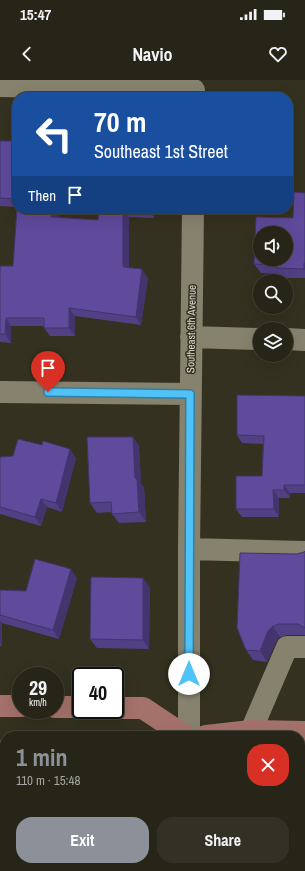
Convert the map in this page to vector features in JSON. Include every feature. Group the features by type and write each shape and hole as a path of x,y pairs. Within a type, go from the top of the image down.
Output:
{"main road":[{"path":"0,706 12,706"},
{"path":"124,708 143,708 178,731"}],"street":[{"path":"0,86 194,89"},
{"name":"Southeast 6th Avenue","path":"189,731 190,394 193,214"},
{"path":"191,337 253,339"},
{"path":"293,339 305,340"},
{"path":"0,392 190,394"},
{"path":"189,549 305,552"},
{"path":"251,731 287,647 305,647"}],"building":[{"path":"0,141 12,141 12,199 0,198"},
{"path":"294,192 305,193 304,269 276,268 276,266 293,266 293,226 256,226 256,217 293,218"},
{"path":"17,214 52,214 51,217 98,220 99,214 123,214 123,267 142,269 136,317 69,308 69,328 44,328 44,318 6,318 5,334 0,334 0,266 13,266"},
{"path":"237,395 305,396 305,485 284,485 284,490 273,490 274,509 236,509 236,476 262,476 264,436 237,435"},
{"path":"87,437 133,437 135,478 137,479 139,512 112,514 111,502 90,503"},
{"path":"18,439 42,445 43,441 70,449 56,503 41,499 35,517 0,507 0,457 13,456"},
{"path":"305,551 305,628 298,624 279,624 273,626 268,631 260,651 246,650 237,628 240,553 297,554"},
{"path":"35,559 71,569 53,630 0,615 0,590 26,591"},
{"path":"91,577 143,578 143,640 90,639"}],"route":[{"path":"48,392 190,394 189,674"}]}
